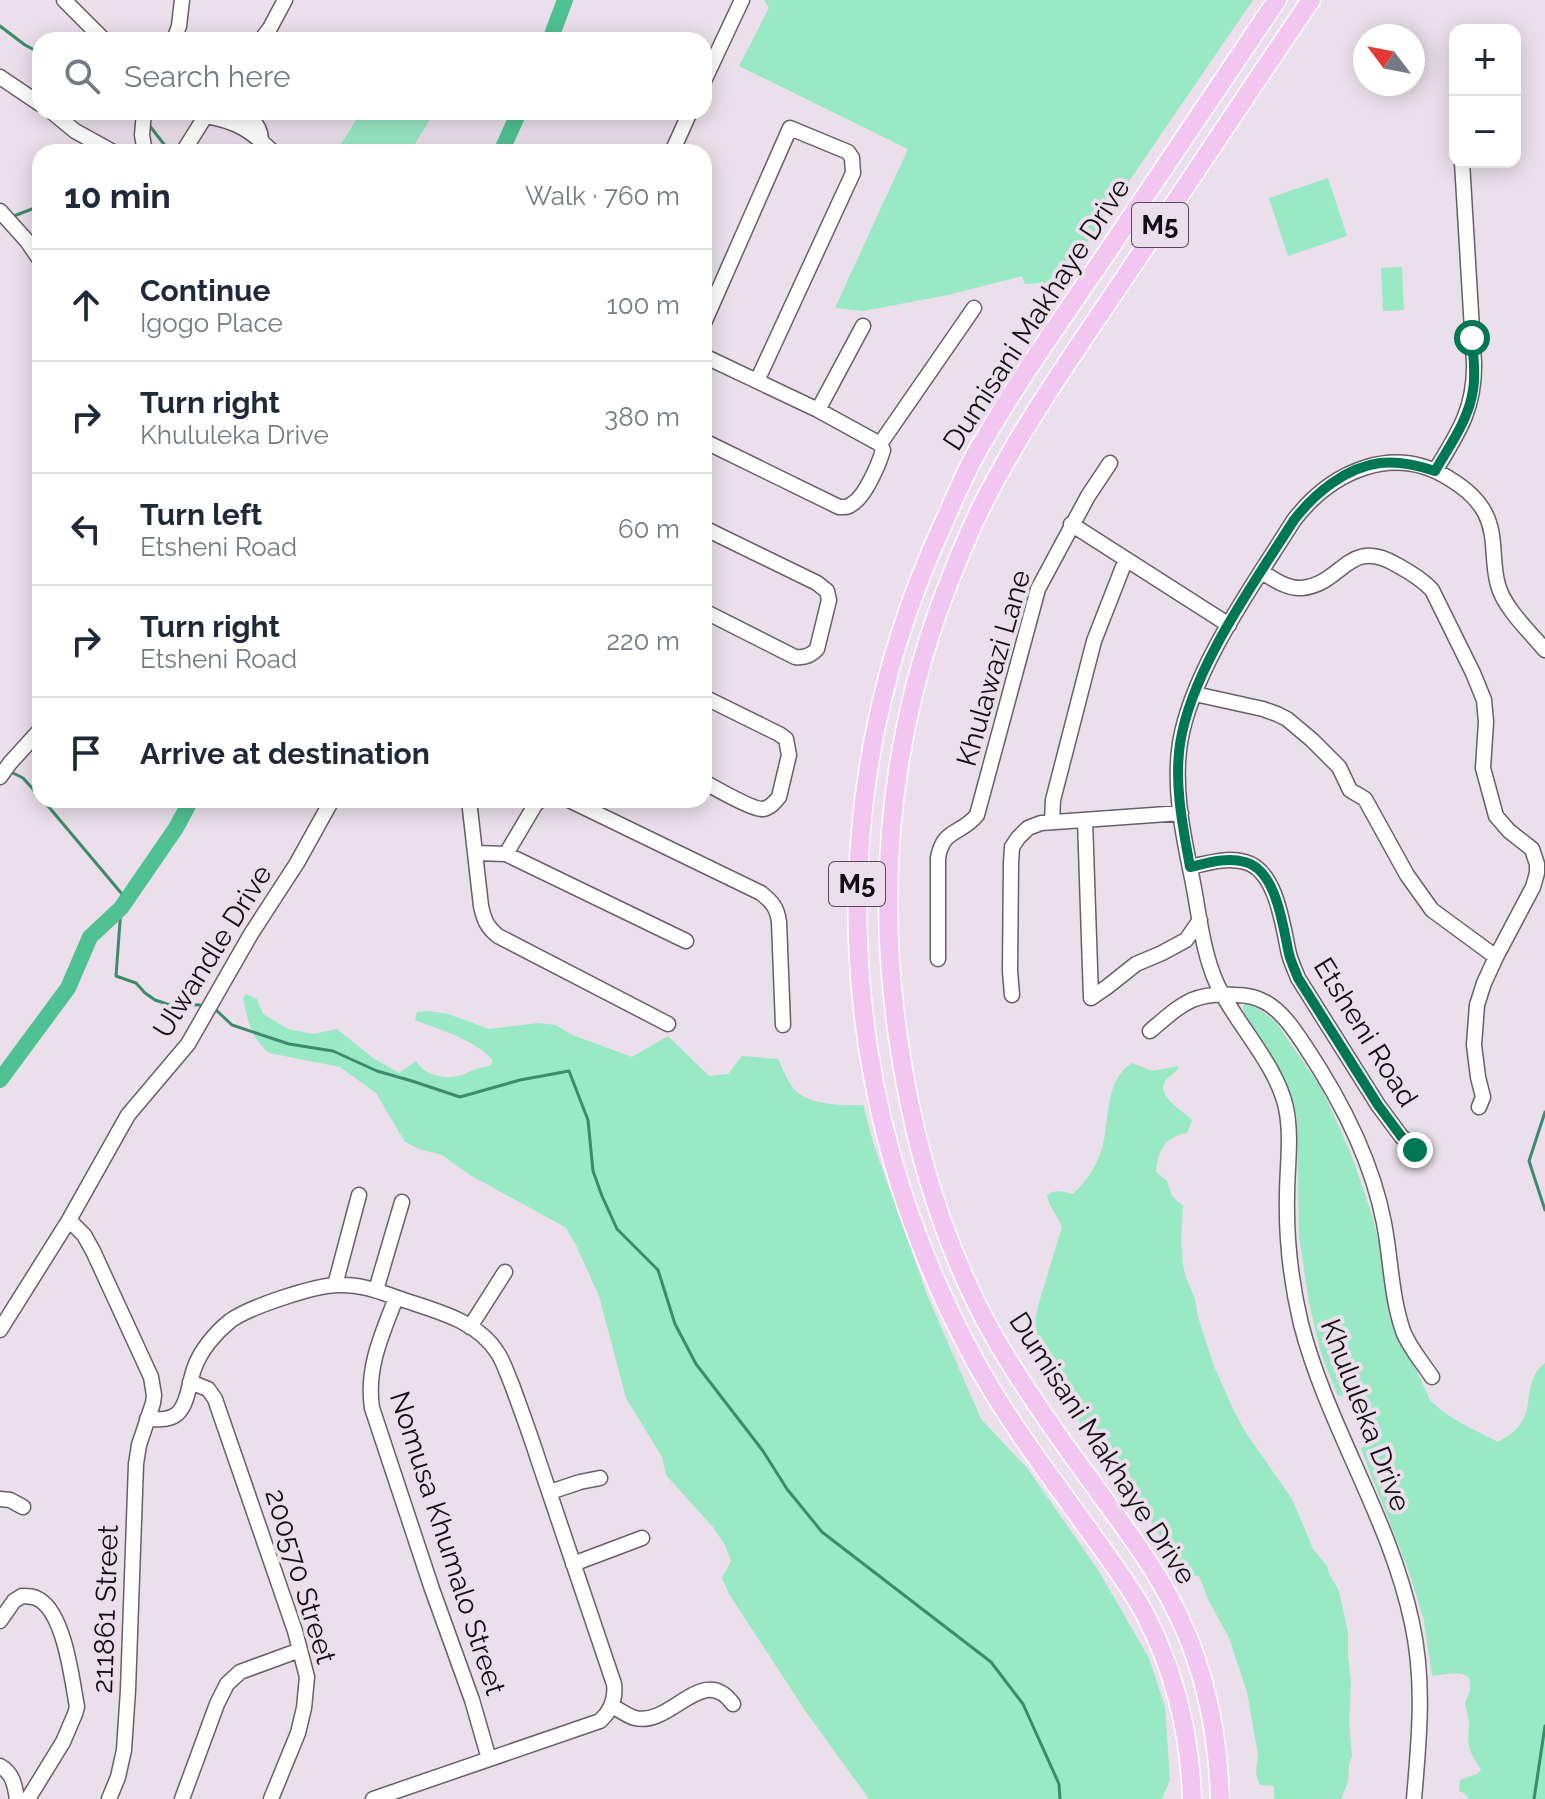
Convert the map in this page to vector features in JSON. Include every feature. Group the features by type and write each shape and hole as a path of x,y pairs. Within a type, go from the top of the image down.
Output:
{"main road":[{"name":"Dumisani Makhaye Drive","path":"1192,1799 1183,1717 1145,1614 1121,1575 1008,1417 944,1302 921,1249 895,1171 872,1066 858,945 858,853 870,751 892,661 913,594 963,479 978,449 1045,344 1277,0"},
{"name":"Dumisani Makhaye Drive","path":"1220,1799 1211,1714 1197,1662 1169,1597 1136,1543 1036,1404 994,1336 966,1278 935,1199 913,1124 895,1021 887,927 888,849 900,753 922,658 955,567 986,497 1029,421 1311,0"}],"street":[{"path":"64,0 96,32"},
{"path":"177,32 182,0"},
{"path":"267,32 285,0"},
{"path":"712,64 742,0"},
{"path":"0,77 32,99"},
{"path":"62,120 99,144"},
{"path":"143,120 144,144"},
{"path":"188,144 203,120"},
{"path":"226,120 264,144"},
{"path":"253,120 260,131 261,141"},
{"path":"676,144 686,120"},
{"path":"712,305 790,128 848,152 852,158 853,173 757,381"},
{"path":"1435,471 1466,415 1473,390 1462,168"},
{"path":"0,211 32,248"},
{"path":"880,444 974,308"},
{"path":"818,410 863,326"},
{"path":"712,360 818,410 880,444 883,450 863,492 848,507 839,507 712,445"},
{"name":"Khulawazi Lane","path":"938,959 940,848 949,834 977,815 1034,600 1071,524 1110,463"},
{"name":"Khululeka Drive","path":"1414,1799 1421,1696 1408,1604 1395,1561 1328,1406 1301,1322 1292,1283 1288,1234 1289,1137 1286,1107 1272,1073 1217,984 1210,962 1181,813 1178,774 1180,744 1208,663 1299,513 1336,481 1366,466 1380,463 1416,465 1435,471 1469,492 1486,514 1492,530 1500,593 1545,650"},
{"path":"1071,524 1229,625"},
{"path":"712,532 817,583 827,591 829,605 817,649 802,658 712,615"},
{"path":"1262,572 1287,586 1299,588 1316,584 1360,556 1381,557 1403,568 1432,590 1484,700 1483,768 1487,788 1496,816 1532,849 1537,873 1533,887 1484,983 1477,1005 1474,1027 1478,1077 1483,1097 1479,1107"},
{"path":"1052,821 1053,800 1094,641 1126,559"},
{"path":"1195,694 1277,714 1312,740 1339,767 1350,790 1365,799 1407,875 1432,910 1496,957"},
{"path":"712,701 779,734 786,739 789,755 779,797 768,807 759,809 712,786"},
{"path":"0,777 32,739"},
{"name":"Ulwandle Drive","path":"0,1330 69,1220 128,1115 188,1044 328,808"},
{"path":"470,808 481,906 484,921 490,929 498,936 668,1024"},
{"path":"506,854 533,808"},
{"path":"586,808 761,893 773,903 779,922 783,1025"},
{"path":"1012,995 1012,847 1018,838 1028,828 1052,821 1181,813"},
{"path":"1085,820 1091,998 1136,964 1182,944 1200,920"},
{"path":"476,853 506,854 686,941"},
{"name":"Etsheni Road","path":"1190,867 1222,860 1247,862 1265,876 1284,924 1298,978 1378,1105 1415,1150"},
{"path":"1150,1031 1194,998 1223,994 1256,998 1268,1003 1297,1034 1338,1099 1358,1141 1374,1183 1384,1223 1402,1327 1407,1341 1432,1377"},
{"path":"335,1285 359,1195"},
{"path":"376,1290 402,1202"},
{"path":"69,1220 84,1235 93,1251 148,1368 154,1395 147,1419 166,1419 178,1413 186,1398 196,1363 214,1337 235,1318 290,1296 335,1285 355,1285 376,1290 464,1323 487,1339 502,1359 614,1684 614,1697 600,1721 373,1799"},
{"path":"470,1327 505,1272"},
{"name":"Nomusa Khumalo Street","path":"396,1298 372,1370 372,1408 472,1700 489,1759"},
{"name":"200570 Street","path":"190,1382 208,1389 215,1399 307,1677 298,1733 271,1799"},
{"name":"211861 Street","path":"109,1799 124,1750 136,1464 147,1419"},
{"path":"550,1492 600,1478"},
{"path":"0,1499 23,1507"},
{"path":"573,1564 642,1538"},
{"path":"0,1621 18,1597 26,1595 37,1598 48,1608 59,1628 77,1707 63,1742 28,1799"},
{"path":"182,1799 227,1684 247,1669 300,1650"},
{"path":"611,1706 635,1718 642,1718 666,1712 712,1688 721,1691 733,1704"},
{"path":"0,1766 10,1775 17,1799"}],"green space":[{"path":"764,0 1253,0 1060,282 1025,284 1022,276 948,295 863,311 835,308 908,149 739,66 769,8"},
{"path":"356,120 430,120 415,144 341,144"},
{"path":"1328,178 1347,236 1288,256 1269,198"},
{"path":"1402,267 1404,310 1383,311 1381,268"},
{"path":"246,994 257,999 263,1014 288,1029 313,1034 337,1029 373,1058 399,1073 416,1061 436,1076 449,1077 492,1064 492,1059 475,1046 415,1020 417,1012 428,1011 448,1014 489,1029 538,1023 556,1025 570,1034 632,1057 668,1036 709,1076 728,1074 742,1056 778,1059 789,1082 800,1094 826,1103 863,1105 874,1146 928,1297 981,1419 1027,1468 1098,1570 1149,1658 1165,1707 1170,1780 1162,1799 869,1799 806,1712 729,1594 722,1578 731,1561 725,1545 666,1475 662,1457 626,1398 599,1296 565,1227 470,1175 442,1155 405,1142 376,1093 340,1067 269,1053 251,1028 243,998"},
{"path":"1245,1004 1253,1005 1275,1021 1322,1089 1351,1154 1373,1218 1399,1332 1430,1400 1453,1418 1498,1442 1515,1431 1524,1419 1533,1378 1545,1363 1545,1799 1469,1799 1459,1791 1460,1780 1481,1770 1468,1742 1469,1722 1465,1703 1470,1691 1470,1679 1458,1673 1432,1676 1424,1621 1409,1572 1361,1449 1373,1434 1356,1396 1338,1396 1321,1353 1309,1303 1299,1236 1297,1119 1288,1088 1245,1014"},
{"path":"1132,1063 1152,1071 1179,1066 1166,1080 1164,1091 1171,1102 1192,1120 1187,1133 1173,1138 1164,1146 1156,1172 1167,1181 1172,1196 1183,1206 1181,1237 1186,1278 1213,1364 1234,1411 1292,1499 1313,1549 1327,1566 1339,1591 1348,1632 1352,1756 1348,1782 1341,1799 1274,1799 1274,1786 1258,1782 1258,1755 1247,1692 1229,1638 1199,1576 1183,1576 1178,1571 1123,1475 1078,1420 1045,1359 1037,1337 1035,1321 1038,1306 1062,1227 1047,1196 1056,1191 1073,1194 1091,1172 1103,1145 1111,1094 1122,1072"}],"waterway":[{"path":"553,32 565,0"},
{"path":"0,26 32,49"},
{"path":"505,144 515,120"},
{"path":"149,125 164,144"},
{"path":"11,217 32,209"},
{"path":"11,772 23,778 32,788"},
{"path":"50,808 127,900"},
{"path":"0,1080 68,988 90,937 121,908 187,808"},
{"path":"121,908 116,976 136,983 155,1000 167,1004 200,1005"},
{"path":"215,1009 232,1025 289,1044 333,1051 377,1071 460,1097 520,1080 569,1071 588,1120 593,1171 602,1196 617,1229 658,1270 675,1324 696,1364 822,1532 991,1662 1023,1704 1059,1784 1060,1799"},
{"path":"1545,1112 1529,1161 1545,1210"},
{"path":"1534,1799 1545,1726"}],"route":[{"path":"1415,1150 1378,1105 1298,978 1284,924 1265,876 1247,862 1222,860 1190,867 1181,813 1178,774 1180,744 1186,719 1208,663 1306,505 1336,481 1366,466 1400,463 1435,471 1462,424 1471,400 1474,373 1472,338"}]}
